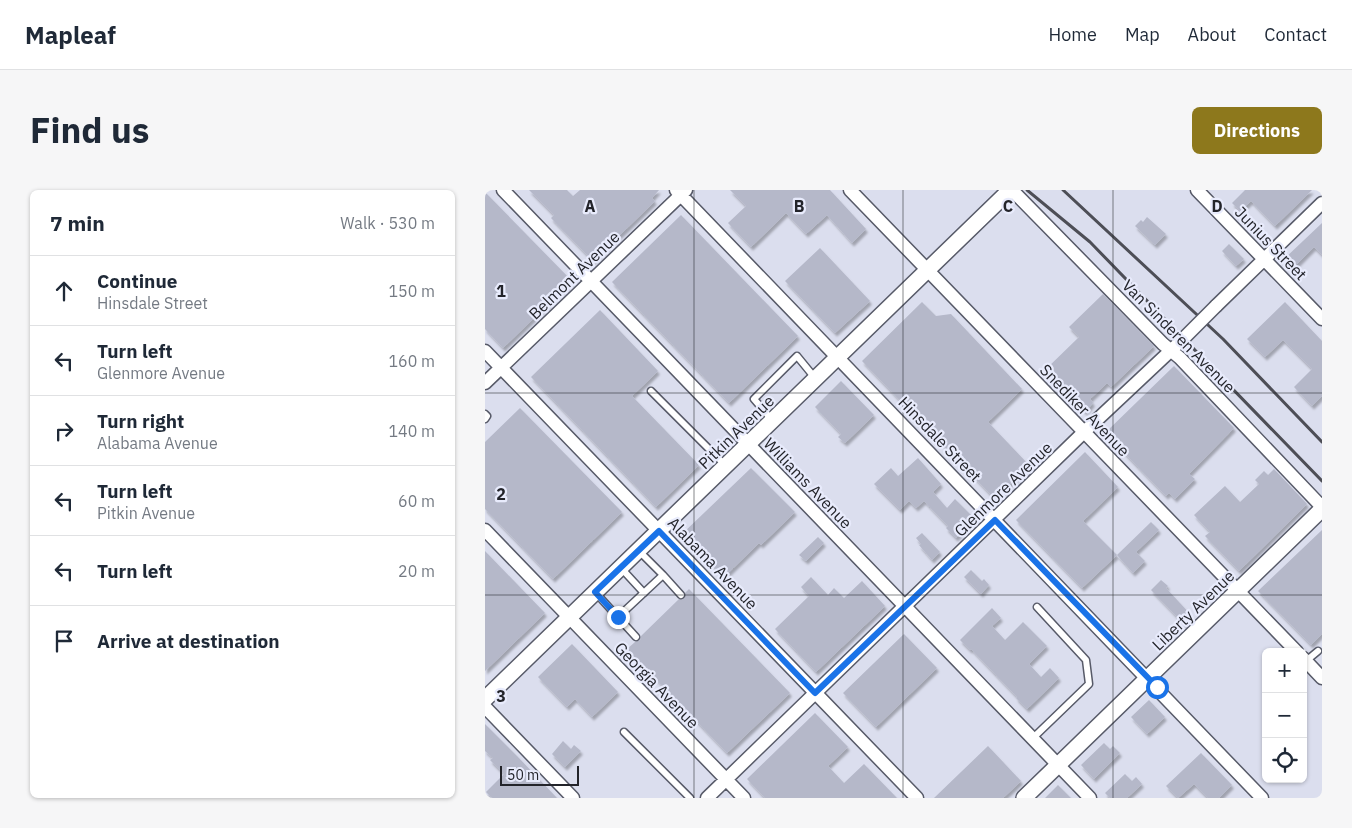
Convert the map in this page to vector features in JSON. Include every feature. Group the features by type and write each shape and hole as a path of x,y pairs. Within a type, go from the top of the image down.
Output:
{"street":[{"name":"Williams Avenue","path":"503,190 1090,798"},
{"name":"Snediker Avenue","path":"850,190 1293,648"},
{"name":"Pitkin Avenue","path":"485,699 1011,190"},
{"name":"Van Sinderen Avenue","path":"1011,190 1183,362 1322,508"},
{"name":"Junius Street","path":"1197,190 1322,319"},
{"name":"Belmont Avenue","path":"485,383 681,192"},
{"name":"Hinsdale Street","path":"681,192 838,358 1262,798"},
{"name":"Glenmore Avenue","path":"707,798 1322,203"},
{"name":"Alabama Avenue","path":"485,351 917,798"},
{"name":"Liberty Avenue","path":"1024,798 1239,591 1322,508"},
{"name":"Georgia Avenue","path":"485,530 743,798"},
{"name":"Snediker Avenue","path":"1307,662 1322,678"},
{"path":"485,707 573,798"}],"lane":[{"path":"773,420 753,399 797,356 816,379"},
{"path":"651,392 726,466"},
{"path":"485,414 487,416 485,419"},
{"path":"639,550 681,595"},
{"path":"621,568 644,593"},
{"path":"618,617 663,575"},
{"path":"595,592 636,637"},
{"path":"1033,738 1089,684 1086,660 1037,607"},
{"path":"1307,655 1318,651"},
{"path":"624,732 690,798"}],"building":[{"path":"529,190 567,190 573,196 580,190 659,190 652,198 655,201 593,261 551,218 554,215"},
{"path":"730,190 830,190 866,229 852,243 827,215 806,234 786,213 751,247 728,223 746,206"},
{"path":"1245,190 1312,190 1275,226 1251,201 1240,211 1232,203"},
{"path":"485,192 572,281 503,348 485,329"},
{"path":"681,215 798,336 729,403 612,282"},
{"path":"1147,217 1166,234 1155,245 1135,226 1141,220 1143,222"},
{"path":"1322,223 1322,255 1314,247 1293,268 1284,259"},
{"path":"1229,244 1244,259 1236,266 1222,251"},
{"path":"820,248 870,301 835,333 785,281"},
{"path":"1103,294 1154,346 1111,387 1107,383 1090,399 1093,403 1085,412 1044,371 1079,337 1069,327"},
{"path":"922,302 936,316 951,314 1022,389 988,422 1029,465 995,499 862,361"},
{"path":"1285,302 1322,341 1322,396 1312,406 1294,387 1312,369 1283,340 1265,357 1247,339"},
{"path":"600,310 658,371 632,396 699,465 656,507 531,377"},
{"path":"1174,366 1234,428 1189,474 1195,479 1175,499 1169,493 1166,496 1105,433"},
{"path":"841,381 874,415 845,443 838,437 841,434 815,407"},
{"path":"520,408 622,512 553,579 485,509 485,442"},
{"path":"1085,452 1118,487 1083,521 1117,555 1082,588 1016,520"},
{"path":"918,458 941,484 933,492 947,508 955,499 975,519 956,538 946,528 948,526 924,501 916,508 909,501 900,510 874,484 891,468 898,476"},
{"path":"751,468 795,512 724,577 682,534"},
{"path":"1274,469 1307,504 1239,571 1205,536 1210,532 1194,515 1225,486 1240,502 1259,484 1255,480 1264,471 1268,475"},
{"path":"1151,522 1159,530 1136,552 1145,561 1133,573 1117,555"},
{"path":"1322,530 1322,634 1311,645 1258,591"},
{"path":"922,533 940,552 932,560 919,545 921,544 916,538"},
{"path":"818,537 824,543 806,561 799,555"},
{"path":"485,551 545,613 485,671"},
{"path":"971,570 989,585 981,594 964,577"},
{"path":"811,577 828,595 834,588 844,598 862,581 885,606 816,672 775,629 809,596 801,587"},
{"path":"1161,580 1192,616 1184,624 1151,590"},
{"path":"689,589 790,693 727,753 627,649 640,640 641,636 679,599 685,598 685,593"},
{"path":"992,608 1001,618 992,626 1005,640 1023,622 1047,646 1029,664 1041,677 1050,668 1059,678 1027,709 971,649 960,640"},
{"path":"904,634 937,668 876,727 843,693"},
{"path":"572,644 618,692 592,717 575,699 567,707 538,677"},
{"path":"1149,700 1165,717 1147,734 1131,717"},
{"path":"815,713 848,747 828,766 844,783 864,764 897,798 765,798 747,779"},
{"path":"485,724 557,798 492,798 486,792 504,774 490,760 493,758 485,751"},
{"path":"563,741 571,749 574,745 581,751 565,767 552,754"},
{"path":"1104,743 1110,749 1113,746 1120,753 1094,779 1081,765"},
{"path":"988,746 1021,781 1003,798 934,798"},
{"path":"1201,753 1232,785 1219,798 1208,798 1194,784 1178,798 1166,786"},
{"path":"1125,774 1132,781 1136,777 1142,784 1127,798 1110,798 1105,793"},
{"path":"1058,785 1071,798 1045,798"}],"railway":[{"path":"1027,190 1090,242 1322,481"},
{"path":"1063,190 1223,339 1322,442"}],"route":[{"path":"618,617 595,592 659,531 815,693 995,520 1157,687"}]}
